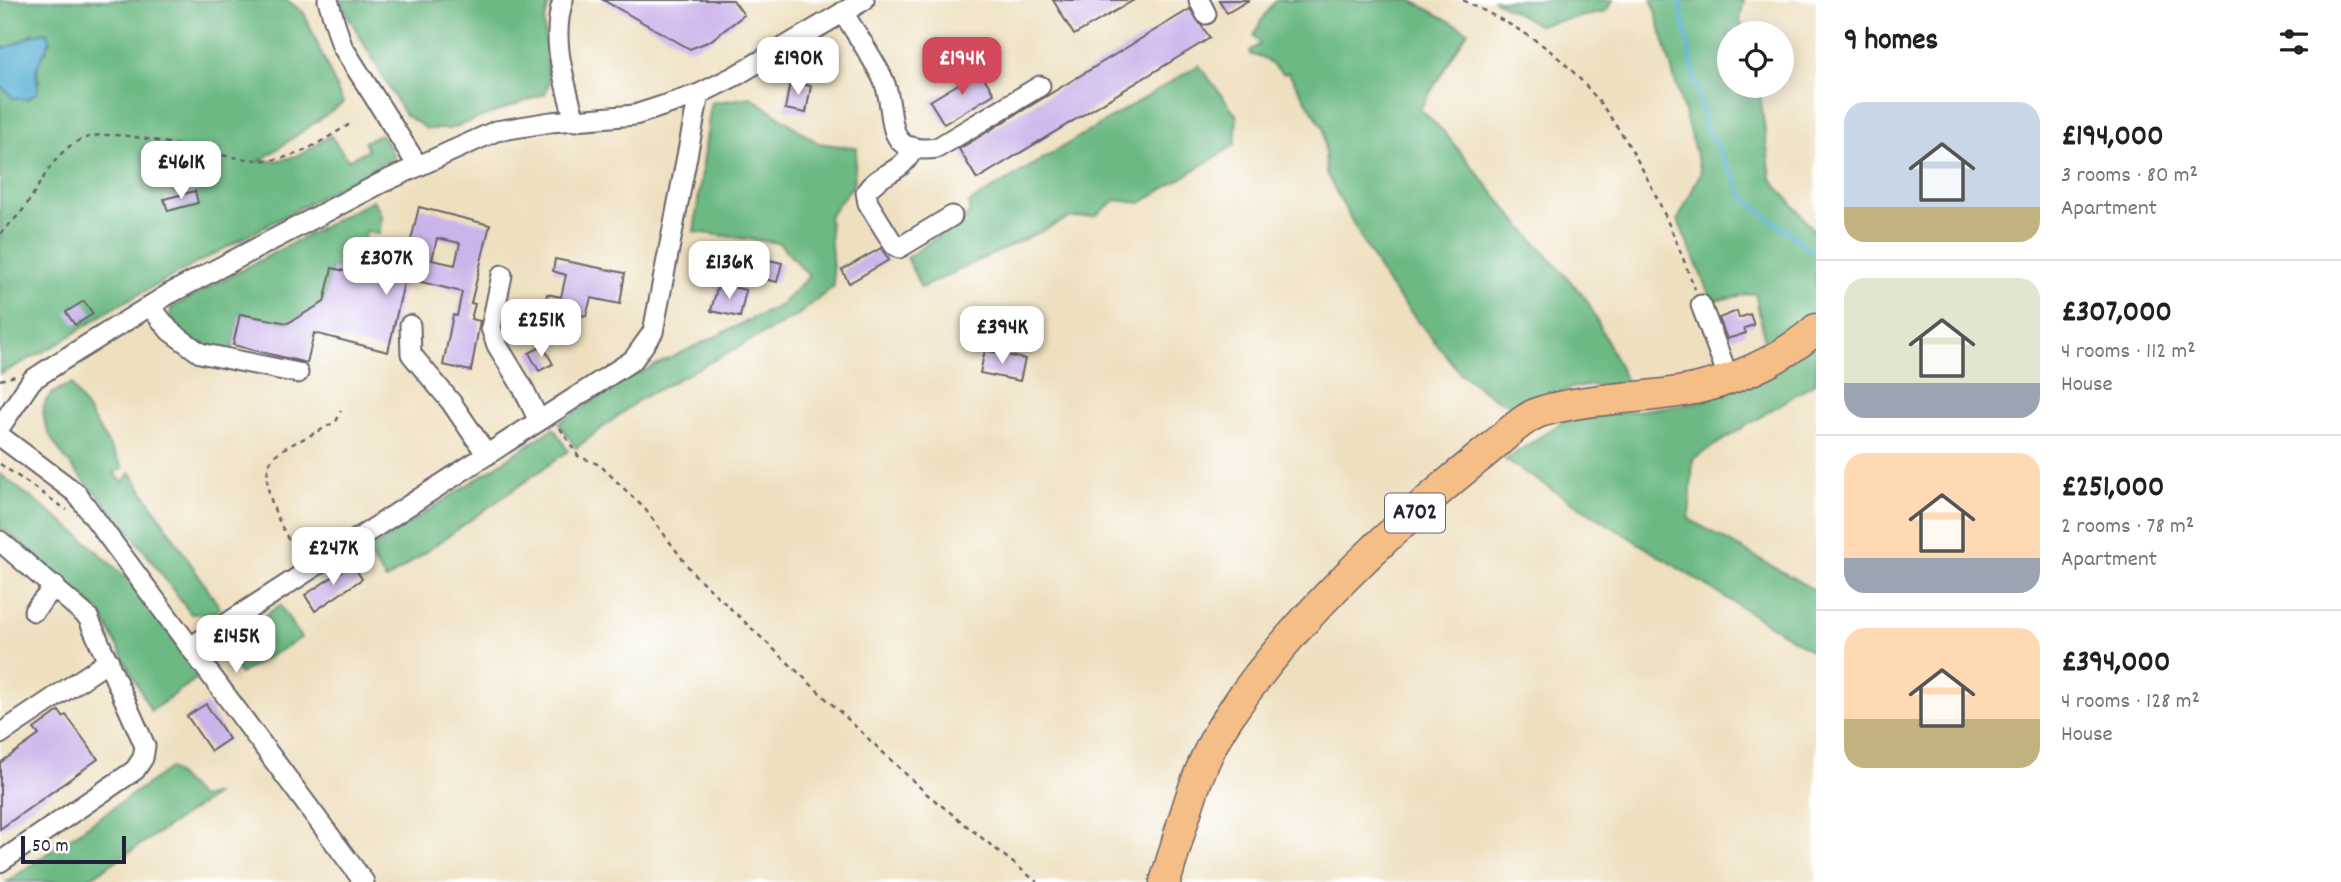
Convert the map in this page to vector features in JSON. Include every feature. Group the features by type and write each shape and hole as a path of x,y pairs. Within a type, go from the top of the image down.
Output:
{"highway":[{"name":"A702","path":"1165,882 1198,777 1226,721 1267,666 1357,566 1452,480 1538,412 1584,400 1682,392 1729,379 1764,363 1816,329"}],"street":[{"path":"328,0 342,46 375,104 418,166"},
{"path":"563,0 557,18 556,44 575,121"},
{"path":"0,427 32,380 150,306 418,166 496,131 635,115 699,93 735,76 864,0"},
{"path":"843,12 884,82 894,134 905,145 913,148 937,148 1040,86"},
{"path":"192,646 634,360 653,332 699,93"},
{"path":"913,148 904,165 870,186 866,192 869,203 894,245 899,247 952,216"},
{"path":"502,275 491,328 497,345 545,418"},
{"path":"1702,305 1729,379"},
{"path":"150,306 170,331 200,353 298,373"},
{"path":"410,325 411,354 451,402 488,455"},
{"path":"0,436 76,493 192,646 363,882"},
{"path":"0,541 88,617 145,746 143,758 135,770 0,862"},
{"path":"34,611 55,586"},
{"path":"0,734 109,661"}],"path":[{"path":"1463,0 1520,30 1563,63 1614,122 1663,206 1702,305"},
{"path":"0,234 23,210 60,153 79,140 95,136 124,136 218,154 277,159 303,151 350,124"},
{"path":"307,572 281,526 265,477 268,464 276,454 337,420 341,410"},
{"path":"545,418 578,456 600,465 645,509 693,573 927,794 1037,882"},
{"path":"0,464 72,515"}],"green space":[{"path":"0,0 287,0 304,13 343,103 260,161 280,160 298,155 330,135 348,160 368,150 364,142 381,134 395,157 113,308 58,344 0,374 0,85 39,83 38,66 47,51 33,33 19,44 4,48 0,46"},
{"path":"339,0 550,0 544,24 549,82 545,94 449,129 427,129 404,114"},
{"path":"1276,0 1411,0 1468,31 1420,109 1444,132 1513,217 1587,300 1627,383 1576,387 1513,406 1495,399 1460,373 1387,283 1366,247 1326,173 1324,129 1288,72 1284,74 1262,57 1251,55 1250,51 1260,44 1254,36"},
{"path":"1494,0 1613,0 1605,12 1538,25"},
{"path":"1652,0 1744,0 1740,21 1717,21 1717,98 1761,98 1771,178 1816,233 1816,311 1767,351 1755,293 1712,301 1678,220 1701,172"},
{"path":"1199,65 1237,116 1235,145 1141,203 1116,200 1095,216 1069,218 921,288 907,258 969,214 969,203"},
{"path":"751,97 818,143 857,148 853,185 829,216 834,286 797,316 640,399 576,448 559,423 626,379 781,305 809,276 779,243 694,232 711,103"},
{"path":"373,200 381,216 379,234 366,231 363,244 393,252 388,271 378,279 332,268 324,302 288,323 240,315 232,352 195,343 170,320 171,308"},
{"path":"1816,340 1816,382 1693,459 1689,519 1816,591 1816,654 1505,460 1564,421 1701,402"},
{"path":"71,384 123,468 114,473 123,482 131,473 220,608 214,613 191,614 129,531 54,443 44,417 45,404 54,392"},
{"path":"554,428 568,451 386,580 367,551"},
{"path":"0,474 78,534 134,585 200,676 151,711 100,612 8,532 0,529"},
{"path":"280,605 301,638 240,674 221,647"},
{"path":"170,768 200,798 217,794 84,882 7,882"}],"water":[{"path":"47,32 50,41 36,68 38,92 27,99 13,98 0,85 0,46 4,48 35,34"}],"building":[{"path":"603,0 733,0 744,15 710,41 690,49"},
{"path":"1053,0 1134,0 1074,35"},
{"path":"1219,0 1249,0 1227,13"},
{"path":"1190,9 1210,38 977,179 959,149"},
{"path":"980,71 994,94 944,124 930,101"},
{"path":"790,82 811,86 806,113 785,109"},
{"path":"195,191 198,203 168,211 164,199"},
{"path":"419,207 490,225 471,303 475,304 471,319 480,321 471,371 443,365 453,315 457,316 462,292 405,278 388,352 314,333 307,363 233,345 240,314 288,323 324,302 332,268 378,279 407,257","holes":["437,238 460,243 455,265 432,260"]},
{"path":"881,248 889,260 849,283 842,270"},
{"path":"760,258 782,263 777,282 755,277"},
{"path":"555,259 625,273 620,304 591,298 586,316 544,307 547,294 561,297 566,275 553,271"},
{"path":"718,284 746,290 740,317 711,311"},
{"path":"84,301 93,314 75,325 66,312"},
{"path":"1737,311 1739,318 1750,314 1754,325 1744,328 1746,333 1727,339 1719,318"},
{"path":"543,346 553,364 539,371 529,353"},
{"path":"985,350 1025,359 1020,381 980,373"},
{"path":"352,564 362,579 315,611 305,595"},
{"path":"206,704 229,739 211,751 187,716"},
{"path":"59,711 63,717 66,715 98,759 0,829 0,763 39,735 34,729"}],"waterway":[{"path":"1679,0 1705,125 1746,200 1816,254"}]}
